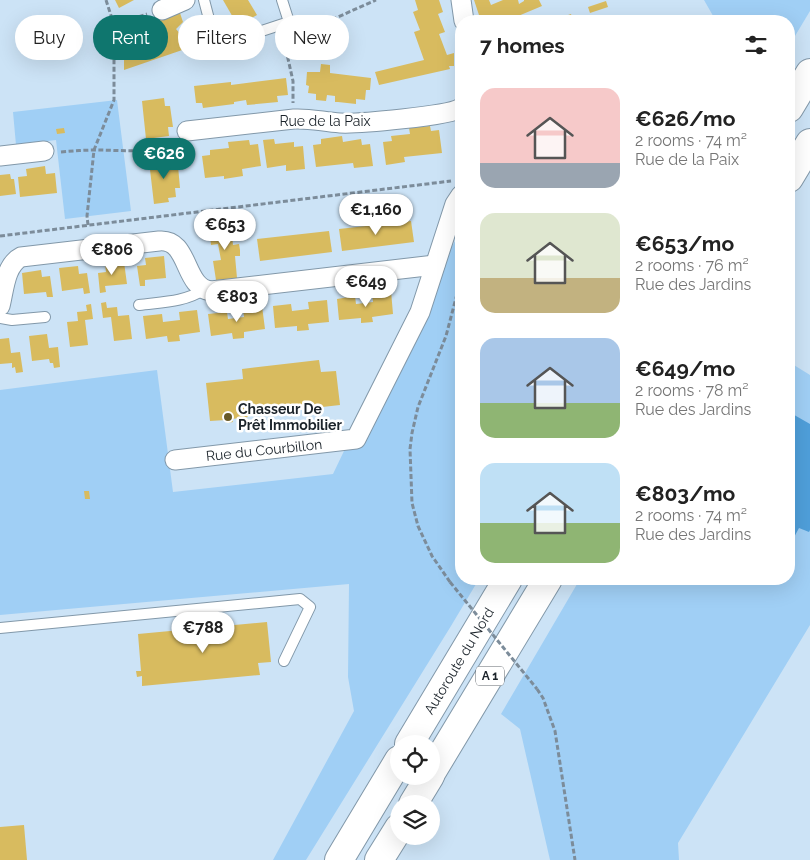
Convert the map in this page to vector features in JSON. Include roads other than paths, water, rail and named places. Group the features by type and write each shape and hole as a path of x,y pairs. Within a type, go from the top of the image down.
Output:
{"highway":[{"path":"795,98 810,73"},
{"path":"795,168 810,143"},
{"name":"Autoroute du Nord","path":"414,735 504,585"},
{"name":"A 1","path":"440,758 544,585"},
{"path":"339,860 390,775"},
{"path":"379,860 390,842"}],"street":[{"path":"162,10 185,0"},
{"path":"461,0 463,15"},
{"name":"Rue de la Paix","path":"187,131 294,118 352,123 455,110"},
{"path":"0,156 44,151"},
{"name":"Rue du Courbillon","path":"175,460 356,440 420,312 455,207"},
{"path":"0,306 11,266 18,259 163,240 178,249 195,281 203,290 216,291 435,265"}],"lane":[{"path":"204,0 216,46 288,22 282,0"},
{"path":"139,304 186,298 194,296 203,290"},
{"path":"0,318 12,320 45,317"},
{"path":"0,628 300,599 310,607 284,661"}],"place":[{"name":"Chasseur De Prêt Immobilier","path":"228,417"}]}
